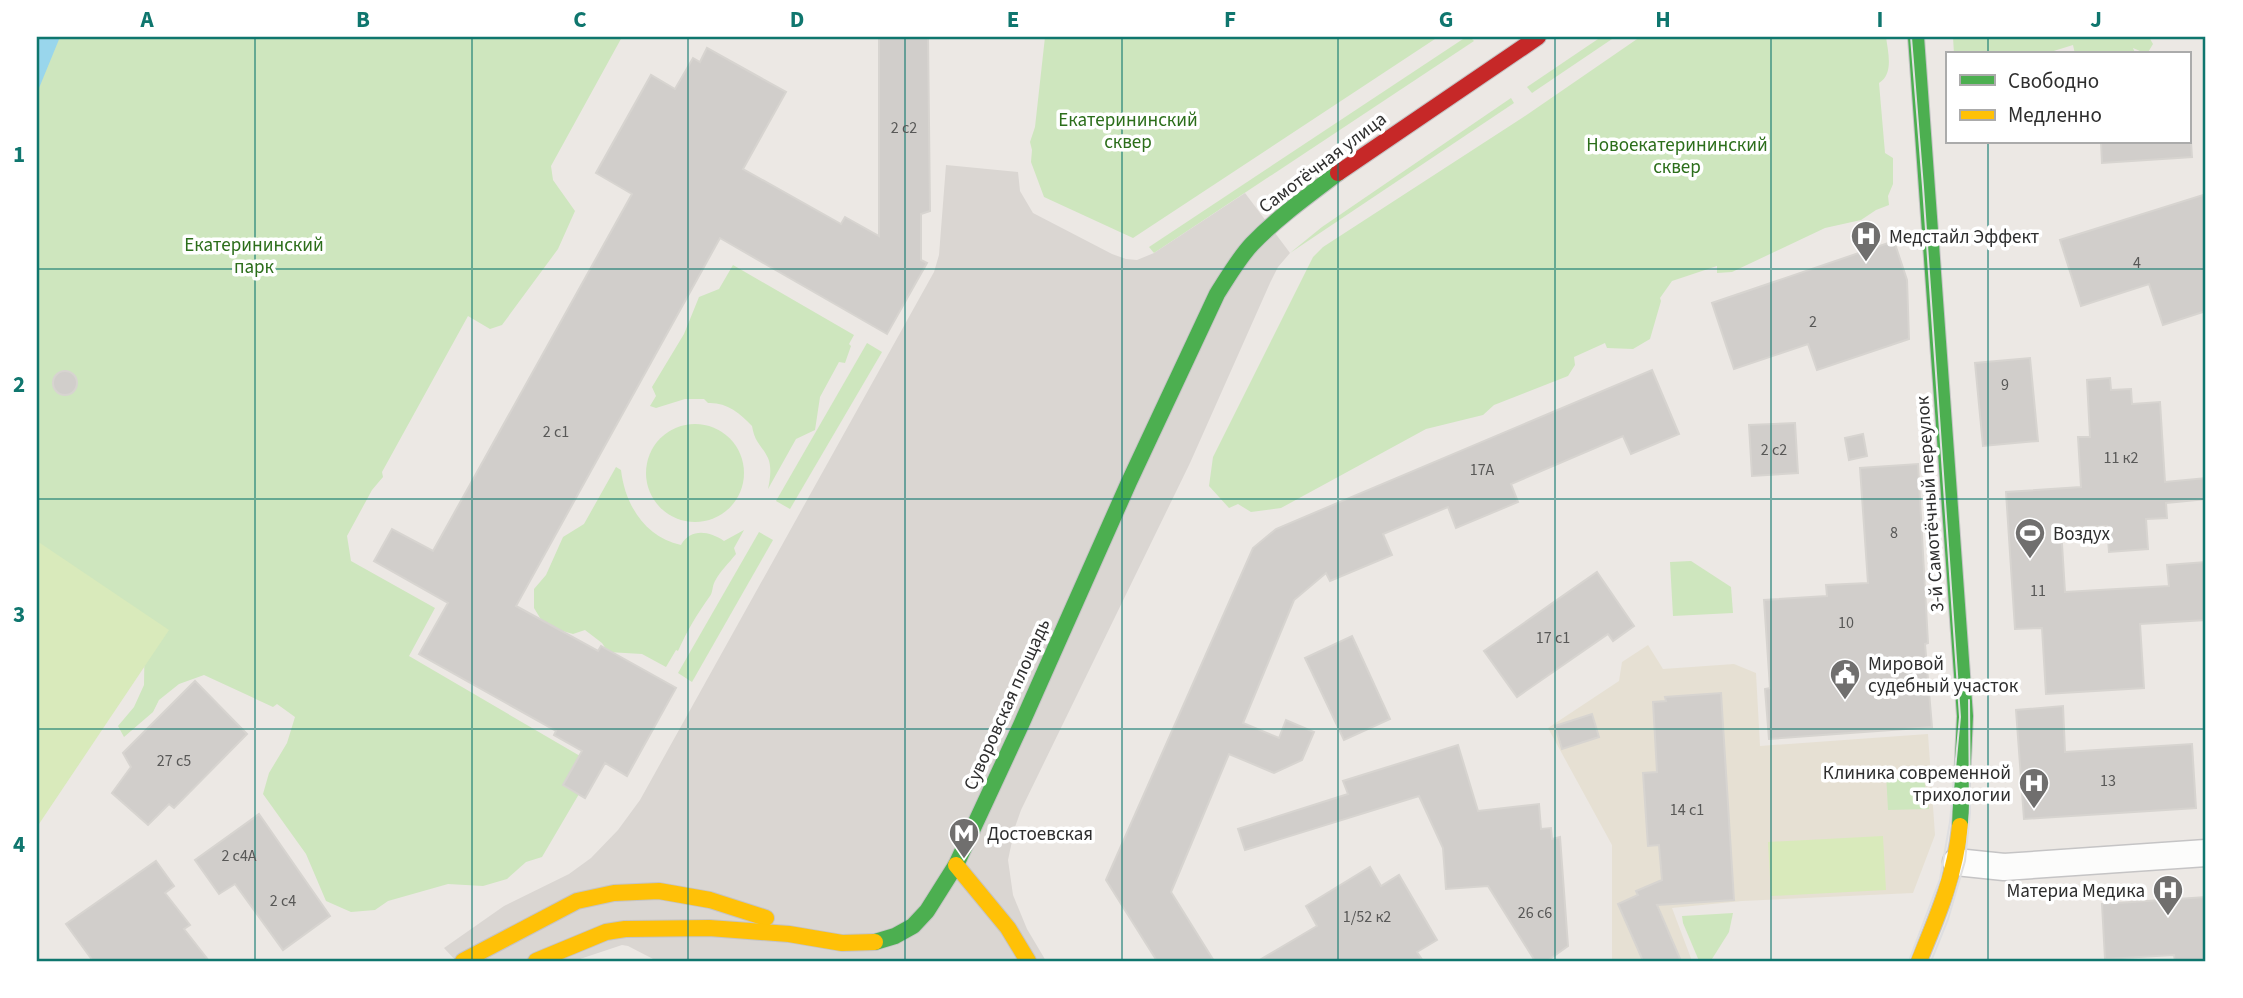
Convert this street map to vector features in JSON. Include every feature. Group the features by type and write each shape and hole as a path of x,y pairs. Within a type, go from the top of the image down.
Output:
{"main road":[{"name":"Самотёчная улица","path":"1129,482 1217,294 1252,244 1279,218 1328,180 1538,37"},
{"name":"3-й Самотёчный переулок","path":"1916,37 1965,716 1963,793 1955,862 1938,916 1919,961"},
{"name":"Суворовская площадь","path":"536,961 606,932 632,929 709,928 789,934 842,943 877,942 913,926 927,911 956,866 1129,482"},
{"path":"956,866 1008,928 1028,961"},
{"path":"463,961 577,901 614,893 659,891 710,900 842,943 860,955"}],"street":[{"path":"1955,862 2004,867 2206,853"}],"shaded area":[{"path":"946,165 1018,172 1020,191 1033,213 1126,259 1137,260 1154,253 1245,193 1290,253 1278,267 1270,283 1190,463 1015,827 1008,860 1013,895 1027,929 1046,961 657,961 622,945 574,961 456,961 444,948 504,906 569,874 591,858 618,830 640,800 934,272 939,255"},
{"path":"1648,645 1663,669 1734,664 1756,673 1760,746 1928,734 1935,835 1913,893 1742,901 1672,908 1692,961 1612,961 1612,845 1548,728 1619,681 1622,662"}],"green space":[{"name":"Екатерининский парк","path":"37,37 622,37 551,166 553,180 575,211 558,249 502,325 490,329 468,316 382,472 383,477 372,490 347,536 351,561 435,608 409,656 580,756 563,784 579,794 542,857 526,862 507,879 483,886 448,884 388,901 375,910 351,912 326,901 306,854 263,794 269,773 287,743 295,717 277,704 273,707 204,675 179,684 159,700 153,712 124,737 118,726 134,707 144,685 145,622 37,566"},
{"name":"Екатерининский сквер","path":"1045,37 1438,37 1133,238 1044,197 1031,162 1030,142 1035,127"},
{"path":"1466,37 1474,41 1154,253 1149,247"},
{"path":"1601,37 1615,37 1532,93 1527,87"},
{"name":"Новоекатерининский сквер","path":"1640,37 1886,37 1888,68 1884,79 1879,83 1885,153 1893,158 1893,184 1888,196 1889,205 1861,220 1825,228 1732,272 1717,273 1717,266 1672,281 1660,298 1650,339 1633,349 1607,348 1605,343 1574,357 1575,365 1568,376 1494,405 1483,415 1426,429 1281,508 1251,512 1238,504 1229,508 1209,486 1213,457 1313,257 1323,247 1522,118"},
{"path":"1953,37 2149,37 2153,44 2148,52 2133,48 2135,52 2075,52 2073,45 2050,52 1954,52"},
{"path":"1511,98 1514,103 1290,253 1322,227"},
{"path":"733,265 854,335 845,363 839,362 820,397 815,430 796,439 768,489 768,458 757,441 752,426 738,413 727,406 708,403 704,399 685,399 656,408 650,406 656,396 652,387 684,334 699,297 719,289"},
{"path":"867,343 882,352 790,509 776,501"},
{"path":"695,424 714,428 730,438 740,454 744,473 740,492 730,508 714,518 695,522 676,518 660,508 650,492 646,473 650,454 660,438 676,428"},
{"path":"616,467 621,470 627,495 639,518 657,535 668,541 681,545 690,536 706,533 724,541 744,530 734,548 736,554 717,577 711,594 666,667 642,654 608,652 602,643 585,630 573,634 545,626 534,608 534,589 546,575 563,537 584,524"},
{"path":"759,532 773,540 692,682 678,673"},
{"path":"37,541 169,630 37,827"},
{"path":"1691,561 1731,587 1733,613 1673,616 1670,562"},
{"path":"1886,773 1923,773 1929,809 1888,810"},
{"path":"1883,836 1886,890 1771,896 1768,842"},
{"path":"1733,913 1729,932 1712,959 1699,961 1682,916"}],"water":[{"path":"37,37 60,37 37,93"}],"building":[{"path":"879,37 928,37 930,211 921,214 921,260 927,263 887,334 720,238 516,606 598,651 601,646 676,688 627,776 605,763 585,798 563,785 582,751 554,735 556,731 419,654 448,603 374,561 392,529 433,551 632,194 596,173 651,75 675,89 693,58 700,62 707,48 786,92 743,169 841,224 845,217 879,236"},
{"path":"2191,142 2192,157 2102,163 2101,144"},
{"path":"2206,194 2206,311 2163,325 2149,284 2081,306 2060,240"},
{"path":"1894,241 1907,280 1909,339 1817,370 1808,344 1734,369 1712,303"},
{"path":"2030,358 2038,441 1983,446 1975,363"},
{"path":"1652,370 1679,434 1631,454 1623,436 1511,484 1518,502 1456,528 1448,507 1383,534 1392,555 1330,581 1326,573 1294,600 1243,723 1279,738 1286,720 1314,732 1302,760 1274,773 1229,754 1171,892 1214,961 1157,961 1106,880 1253,548 1276,529"},
{"path":"65,371 74,374 77,383 74,392 65,395 56,392 53,383 56,374"},
{"path":"2110,378 2111,390 2131,389 2132,404 2160,402 2165,482 2206,478 2206,499 2166,503 2167,518 2146,519 2148,549 2109,552 2107,526 2061,528 2065,592 2169,586 2167,565 2206,562 2206,620 2140,624 2144,688 2046,694 2042,628 2015,629 2006,492 2081,487 2078,437 2090,437 2087,380"},
{"path":"1795,423 1798,473 1752,476 1749,425"},
{"path":"1863,434 1867,456 1849,460 1845,438"},
{"path":"1918,464 1928,643 1925,644 1932,727 1769,739 1765,689 1770,688 1764,600 1827,596 1826,585 1868,583 1860,468"},
{"path":"1597,572 1634,626 1613,641 1608,634 1517,697 1484,651"},
{"path":"1352,636 1390,719 1344,740 1305,658"},
{"path":"195,681 247,734 174,808 169,804 148,825 112,793 131,767 123,753"},
{"path":"1721,693 1734,900 1657,905 1681,961 1643,961 1618,904 1638,895 1636,891 1662,880 1659,845 1648,846 1643,773 1657,772 1653,702 1666,701 1665,697"},
{"path":"2063,706 2065,752 2192,744 2196,808 2024,819 2016,710"},
{"path":"1592,714 1599,737 1562,749 1555,726"},
{"path":"1458,745 1478,811 1539,804 1541,829 1551,828 1552,839 1560,837 1568,946 1547,961 1535,961 1488,886 1446,889 1443,848 1419,796 1245,850 1238,829 1348,794 1343,781"},
{"path":"259,814 330,916 283,950 235,884 219,894 195,860"},
{"path":"156,861 174,886 165,893 190,925 184,929 209,961 93,961 66,924"},
{"path":"1370,867 1381,886 1399,875 1437,940 1417,952 1423,961 1258,961 1317,926 1306,906"},
{"path":"2206,897 2206,961 2175,961 2174,955 2105,959 2102,904"}],"tram line":[{"path":"1909,961 1940,879 1950,822 1960,717 1911,37"},
{"path":"1931,961 1948,919 1965,861 1970,813 1969,700"}],"traffic: fast":[{"path":"1916,37 1965,716 1960,826"},
{"path":"875,942 895,936 913,926 927,911 956,865 1217,294 1252,244 1283,215 1338,173"}],"traffic: slow":[{"path":"1919,961 1950,879 1960,826"},
{"path":"956,865 1008,928 1028,961"},
{"path":"463,961 577,901 614,893 659,891 710,900 766,918"},
{"path":"536,961 606,932 625,929 709,928 789,934 842,943 875,942"}],"traffic: jam":[{"path":"1338,173 1538,37"}],"place":[{"name":"Медстайл Эффект","path":"1866,263"},
{"name":"Воздух","path":"2030,560"},
{"name":"Мировой судебный участок","path":"1845,701"},
{"name":"Клиника современной трихологии","path":"2034,810"},
{"name":"Достоевская","path":"964,860"},
{"name":"Материа Медика","path":"2168,917"}]}
